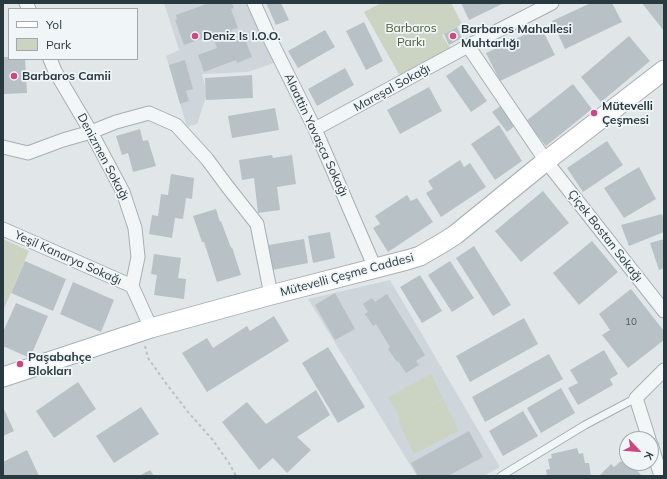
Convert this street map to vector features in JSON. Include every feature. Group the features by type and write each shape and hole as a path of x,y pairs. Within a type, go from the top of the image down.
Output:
{"street":[{"name":"Alaattin Yavaşca Sokağı","path":"254,3 271,41 315,129 375,268"},
{"name":"Mareşal Sokağı","path":"315,129 468,46 552,3"},
{"path":"468,46 546,161"},
{"name":"Denizmen Sokağı","path":"50,60 55,71 91,132 123,192 135,228 138,256 132,286"},
{"name":"Mütevelli Çeşme Caddesi","path":"3,377 146,329 420,256 454,235 546,161 664,70"},
{"path":"3,147 28,153 116,122 149,113 176,125 207,159 257,224 272,295"},
{"name":"Çiçek Bostan Sokağı","path":"546,161 664,311"},
{"name":"Yeşil Kanarya Sokağı","path":"3,229 132,286"},
{"path":"132,286 146,329"},
{"path":"646,431 636,398 664,370"}],"lane":[{"path":"501,476 585,426 636,398"}],"path":[{"path":"146,329 148,358 188,412 212,439 229,463 236,476"}],"shaded area":[{"path":"164,3 250,3 273,54 274,63 248,72 202,74 207,94 197,124 187,127 166,56 179,50"},
{"path":"390,280 500,467 484,476 417,476 308,299"}],"green space":[{"name":"Barbaros Parkı","path":"381,3 451,3 462,24 442,35 450,48 400,76 364,12"},
{"path":"3,239 29,251 3,311"},
{"path":"431,374 443,398 425,408 443,399 459,431 414,454 398,421 401,420 388,397"}],"building":[{"name":"Deniz Is I.O.O.","path":"209,3 232,3 234,8 231,9 238,28 231,30 235,41 244,37 252,57 237,63 236,60 204,72 198,55 217,48 212,35 184,45 175,20 177,19 176,15"},
{"path":"266,3 281,3 289,20 276,25"},
{"path":"461,3 504,3 469,20"},
{"path":"591,3 612,3 622,22 565,49 552,21"},
{"path":"642,3 664,3 664,31"},
{"path":"364,22 383,61 366,70 346,31"},
{"name":"Barbaros Mahallesi Muhtarlığı","path":"457,27 462,38 449,45 444,34"},
{"path":"541,27 555,55 500,81 486,53"},
{"path":"325,30 335,47 298,68 288,51"},
{"path":"629,36 650,61 601,102 581,77"},
{"name":"Barbaros Camii","path":"3,57 8,57 8,60 25,60 27,93 3,94"},
{"path":"185,60 193,89 186,91 189,101 180,104 169,65"},
{"path":"462,65 487,101 471,112 446,76"},
{"path":"345,68 354,85 317,106 308,89"},
{"path":"252,75 253,98 206,100 205,78"},
{"path":"573,84 592,109 546,146 526,121"},
{"path":"429,87 442,111 400,134 387,110"},
{"path":"502,105 516,125 507,132 492,112"},
{"path":"275,108 279,130 232,138 228,116"},
{"path":"499,125 522,161 495,180 471,144"},
{"path":"140,129 143,141 148,140 156,166 133,172 128,153 122,155 116,136"},
{"path":"607,141 623,165 583,192 567,168"},
{"path":"272,155 273,158 292,155 296,184 277,187 280,210 258,213 254,178 242,180 239,160"},
{"path":"460,160 464,167 470,163 486,187 441,217 426,193 433,189 428,181"},
{"path":"639,167 656,199 624,218 604,188"},
{"path":"171,174 194,178 192,199 186,198 183,219 175,218 172,238 149,234 152,215 158,216 161,194 168,195"},
{"path":"543,191 569,223 521,262 495,231"},
{"path":"407,195 411,201 417,198 433,222 388,252 373,228 380,224 375,216"},
{"path":"216,209 231,248 232,247 241,275 217,282 204,242 202,242 193,216"},
{"path":"662,214 664,221 664,232 629,246 621,225"},
{"path":"330,232 335,258 313,263 308,236"},
{"path":"304,239 308,263 272,270 268,245"},
{"path":"664,239 664,268 659,270 650,243"},
{"path":"592,241 618,272 579,305 553,273"},
{"path":"474,246 511,305 493,316 456,258"},
{"path":"154,254 181,258 178,278 186,279 184,299 154,295 157,275 151,274"},
{"path":"25,261 66,279 53,311 11,293"},
{"path":"450,261 474,298 452,312 428,275"},
{"path":"420,275 442,311 422,323 400,287"},
{"path":"73,282 114,300 101,332 60,314"},
{"path":"631,289 664,331 664,340 628,368 602,335 610,330 599,314"},
{"path":"335,293 355,329 335,340 315,305"},
{"path":"387,294 425,355 416,361 419,365 406,373 388,349 390,347 376,324 373,326 365,314 368,312 363,304 372,298 375,302"},
{"path":"16,303 48,316 30,358 3,346 3,332"},
{"path":"274,316 289,341 207,392 182,353 207,338 213,348 247,326 250,331"},
{"path":"524,318 538,344 470,382 456,356"},
{"path":"328,347 365,407 338,423 302,363"},
{"path":"604,350 618,374 610,379 613,385 578,405 568,388 578,383 570,370"},
{"path":"549,354 563,379 485,422 472,397"},
{"path":"78,382 96,409 54,438 36,411"},
{"path":"561,388 575,413 541,433 527,408"},
{"path":"316,390 330,415 297,437 311,450 287,473 273,458 259,470 222,422 247,402 266,424"},
{"path":"3,407 14,431 3,436"},
{"path":"141,407 159,434 114,463 96,436"},
{"path":"523,411 538,436 503,456 489,431"},
{"path":"469,431 483,457 448,476 418,476 411,463"},
{"path":"577,448 579,454 583,453 585,463 589,463 591,476 547,476 546,470 550,469 548,459 552,458 551,454"},
{"path":"27,450 39,476 3,476 3,462"},
{"path":"619,463 619,471 637,471 642,476 599,476 611,464 614,467"},
{"path":"150,470 154,476 139,476"}],"place":[{"name":"Deniz Is I.O.O.","path":"195,36"},
{"name":"Barbaros Mahallesi Muhtarlığı","path":"453,36"},
{"name":"Barbaros Camii","path":"14,76"},
{"name":"Mütevelli Çeşmesi","path":"594,113"},
{"name":"Paşabahçe Blokları","path":"20,364"}]}
